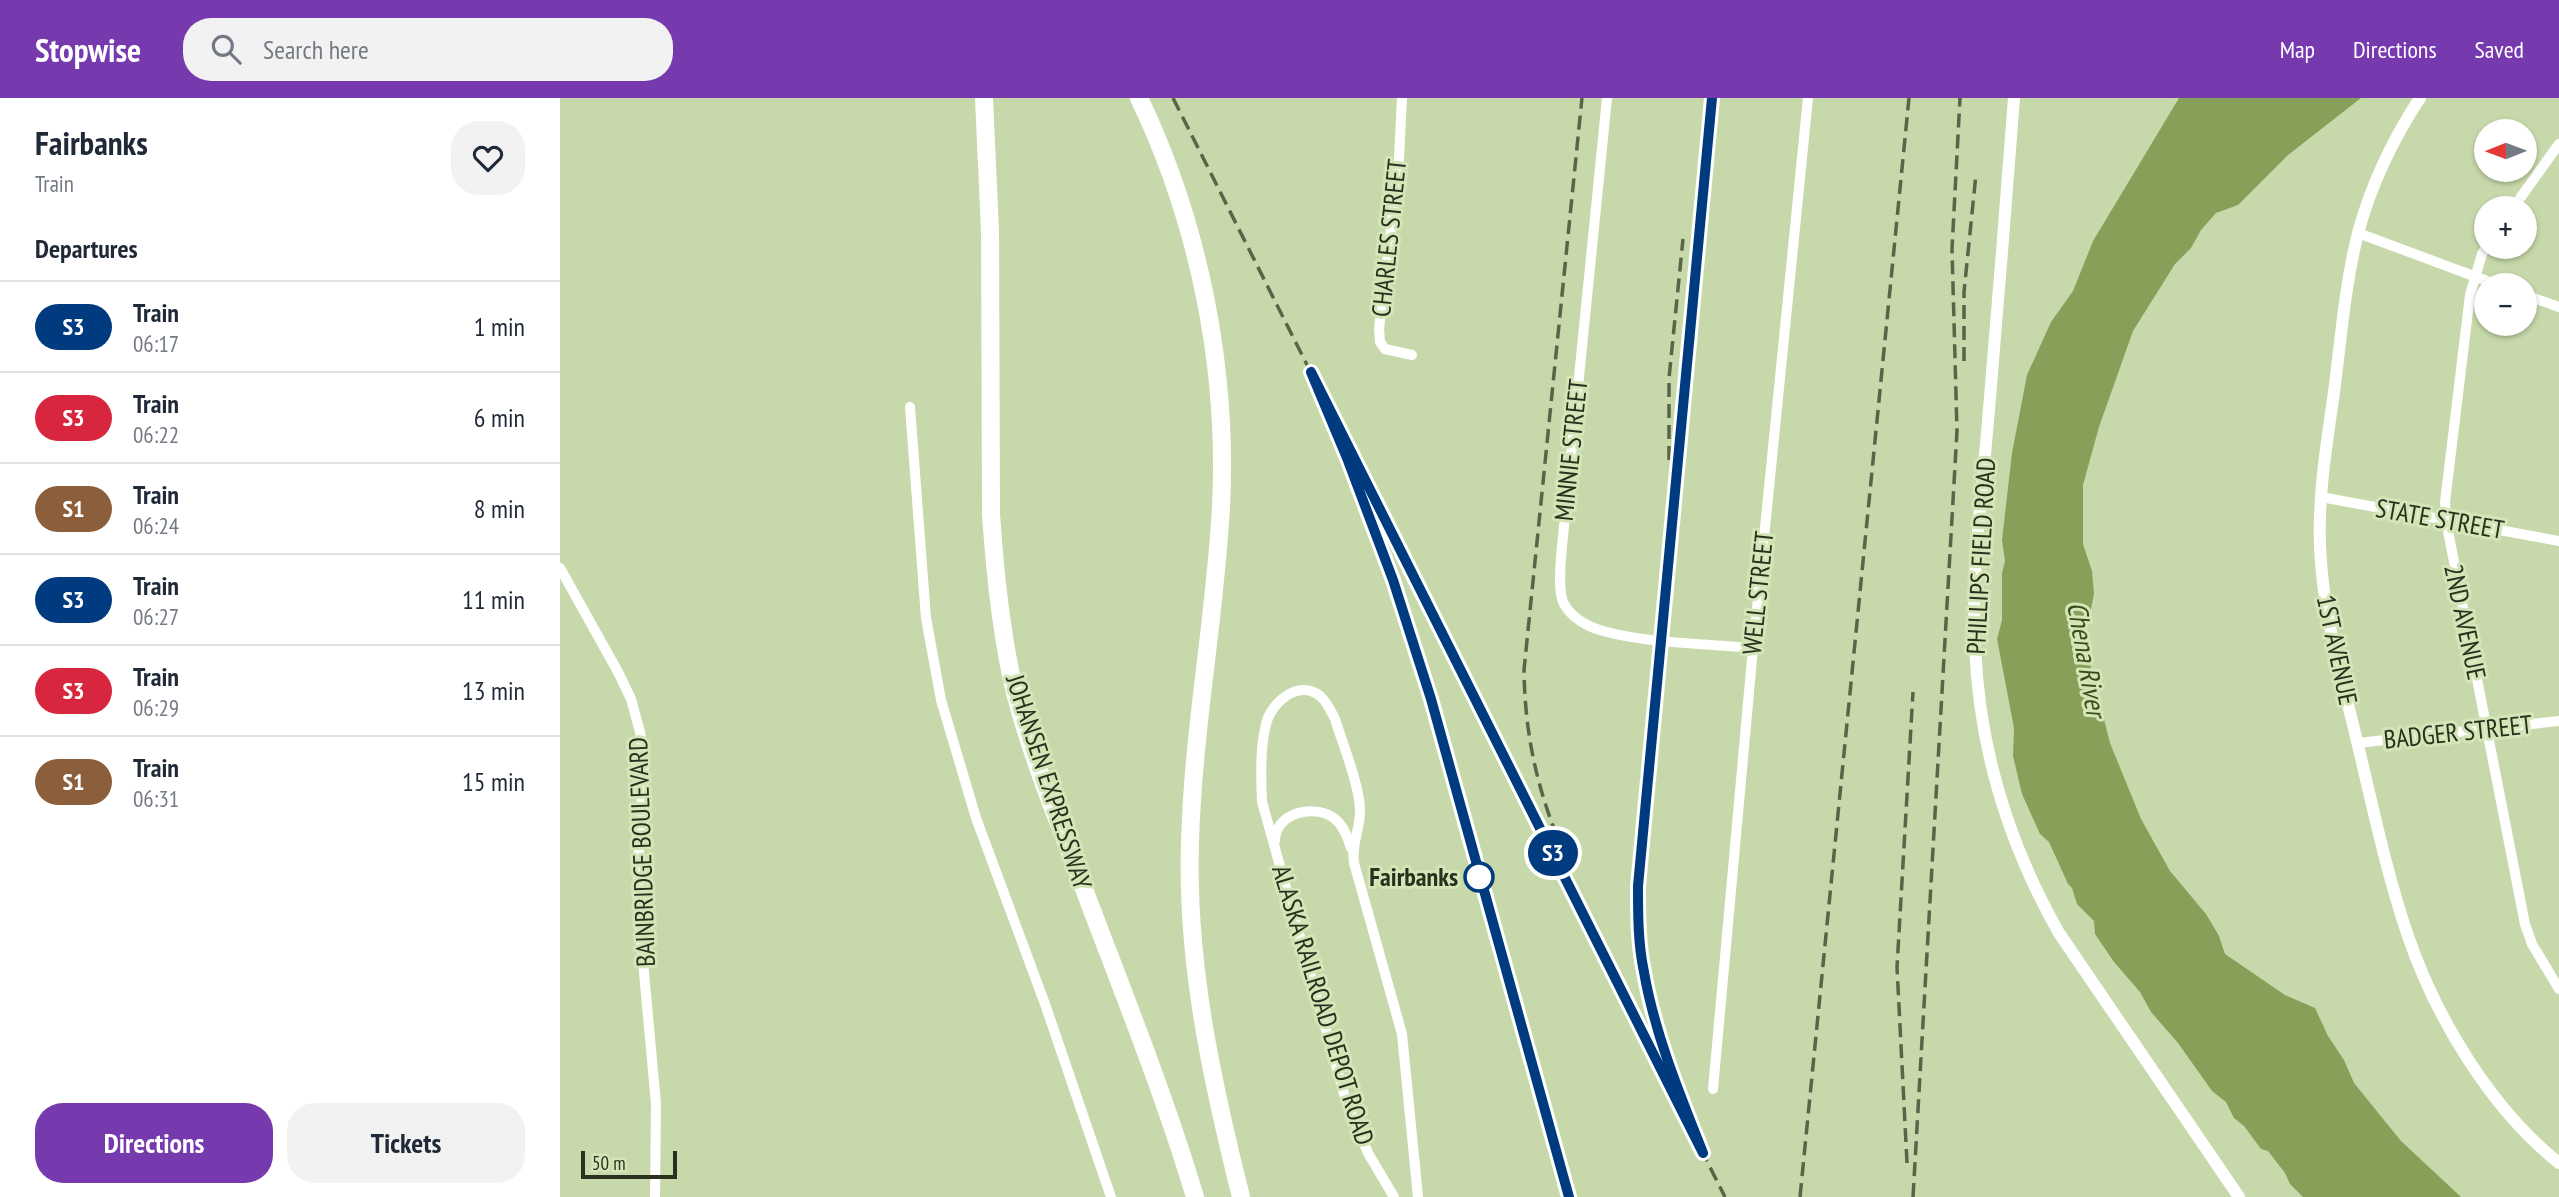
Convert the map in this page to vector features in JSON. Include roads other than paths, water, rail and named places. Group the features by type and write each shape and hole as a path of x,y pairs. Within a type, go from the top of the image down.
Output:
{"highway":[{"name":"JOHANSEN EXPRESSWAY","path":"984,98 990,231 991,514 995,572 1006,646 1015,692 1046,792 1167,1109 1195,1197"},
{"path":"1139,98 1164,155 1186,218 1209,322 1216,375 1222,503 1193,787 1190,897 1194,963 1201,1011 1212,1073 1241,1197"}],"street":[{"name":"CHARLES STREET","path":"1402,98 1399,159 1379,328 1380,342 1385,349 1412,355"},
{"name":"MINNIE STREET","path":"1608,98 1562,546 1560,577 1563,603 1578,620 1602,631 1651,639 1753,648"},
{"name":"WELL STREET","path":"1713,1089 1753,648 1808,98"},
{"name":"PHILLIPS FIELD ROAD","path":"2014,98 1975,591 1975,647 1984,728 2008,822 2027,871 2050,918 2075,959 2239,1197"},
{"name":"1ST AVENUE","path":"2420,98 2385,158 2358,233 2321,497 2319,543 2329,623 2387,864 2418,965 2455,1037 2496,1098 2559,1163"},
{"path":"2522,196 2559,144"},
{"path":"2358,233 2474,277"},
{"name":"2ND AVENUE","path":"2474,281 2458,389 2445,502 2446,521 2525,924 2532,944 2559,989"},
{"path":"2537,299 2559,307"},
{"path":"910,407 926,618 941,700 976,818 1045,1004 1111,1197"},
{"name":"STATE STREET","path":"2321,497 2559,541"},
{"name":"BAINBRIDGE BOULEVARD","path":"560,568 618,672 631,699 640,732 644,762 638,866 639,918 656,1104 655,1197"},
{"name":"ALASKA RAILROAD DEPOT ROAD","path":"1352,851 1359,825 1359,800 1335,719 1321,697 1303,690 1290,694 1280,700 1266,722 1262,802 1346,1101 1367,1153 1394,1197"},
{"name":"BADGER STREET","path":"2358,743 2559,721"},
{"name":"ALASKA RAILROAD DEPOT ROAD","path":"1275,849 1275,835 1281,821 1294,815 1315,812 1332,816 1339,822 1352,851 1402,1034 1418,1197"}],"water":[{"name":"Chena River","path":"2179,98 2361,98 2288,155 2238,205 2216,213 2201,230 2191,248 2175,264 2133,331 2099,427 2083,485 2083,544 2092,571 2094,594 2089,619 2082,633 2110,743 2141,819 2170,871 2206,914 2219,936 2225,954 2285,995 2315,1008 2354,1083 2401,1141 2461,1197 2303,1197 2290,1184 2268,1151 2261,1149 2244,1126 2234,1118 2226,1102 2212,1091 2178,1043 2151,1012 2140,992 2114,962 2095,934 2094,921 2077,904 2049,842 2040,834 2022,794 2013,756 2014,728 1997,639 2002,620 2002,573 2005,561 2002,540 2012,453 2027,375 2051,322 2073,291 2093,241"}],"railway":[{"path":"1173,98 1725,1197"},
{"path":"1565,856 1547,810 1535,765 1527,719 1524,670 1582,98"},
{"path":"1675,1081 1643,972 1638,928 1638,886 1712,98"},
{"path":"1800,1197 1909,98"},
{"path":"1913,1197 1957,431 1952,249 1960,98"},
{"path":"1964,361 1964,292 1976,174"},
{"path":"1669,460 1669,378 1683,239"},
{"path":"1355,479 1393,580 1431,699 1569,1197"},
{"path":"1907,1163 1897,967 1913,692"}],"train":[{"name":"S3","path":"1569,1197 1431,699 1393,580 1311,372 1703,1153 1680,1096 1643,972 1638,928 1638,886 1712,98"}],"place":[{"name":"Fairbanks","path":"1479,877"}]}
